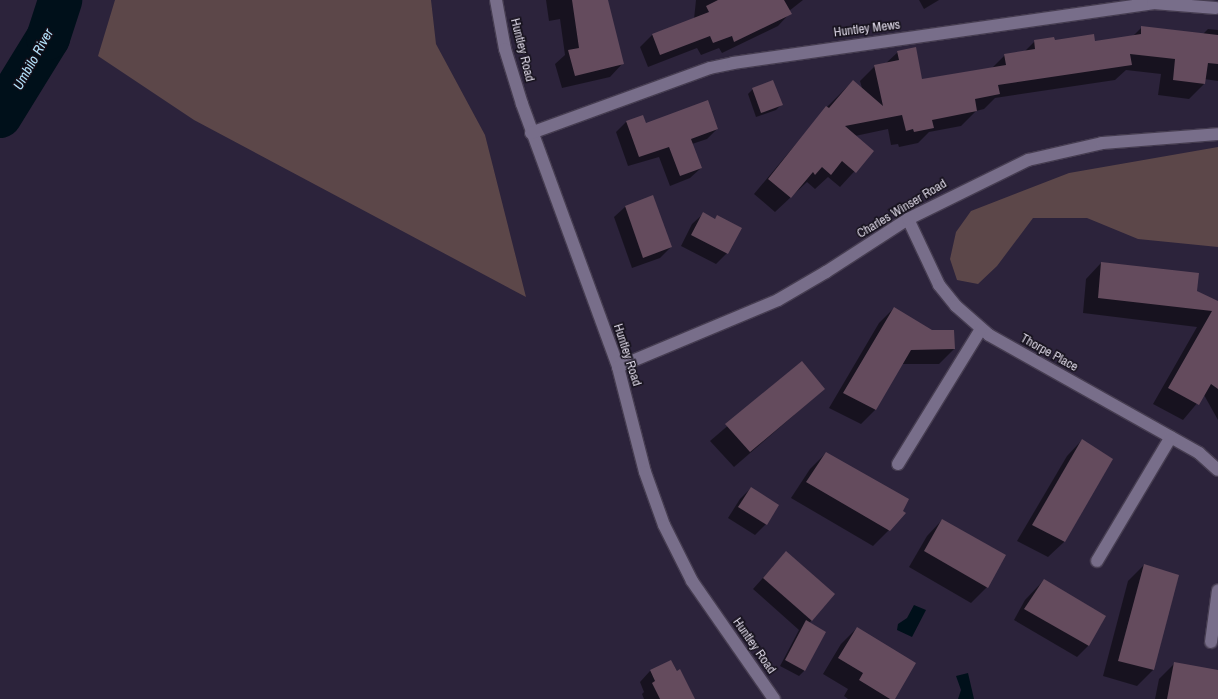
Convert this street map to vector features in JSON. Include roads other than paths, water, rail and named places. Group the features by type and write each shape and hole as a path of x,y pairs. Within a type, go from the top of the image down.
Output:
{"street":[{"name":"Huntley Road","path":"496,0 505,49 531,133 568,226 618,367 645,472 664,525 692,581 774,699"},
{"name":"Huntley Mews","path":"531,133 710,68 733,63 1152,3 1216,8"},
{"name":"Charles Winser Road","path":"618,367 778,300 826,272 908,219 1028,160 1102,143 1218,134"},
{"name":"Thorpe Place","path":"908,219 939,285 956,306 981,328 1199,453 1218,470"},
{"path":"898,464 981,328"},
{"path":"1097,561 1171,437"},
{"path":"1211,642 1218,590"}],"water":[{"path":"914,605 926,610 912,637 897,630 898,624 907,618"},
{"path":"968,673 974,699 958,699 961,690 956,676"}],"waterway":[{"name":"Umbilo River","path":"0,116 48,38 60,0"}]}
